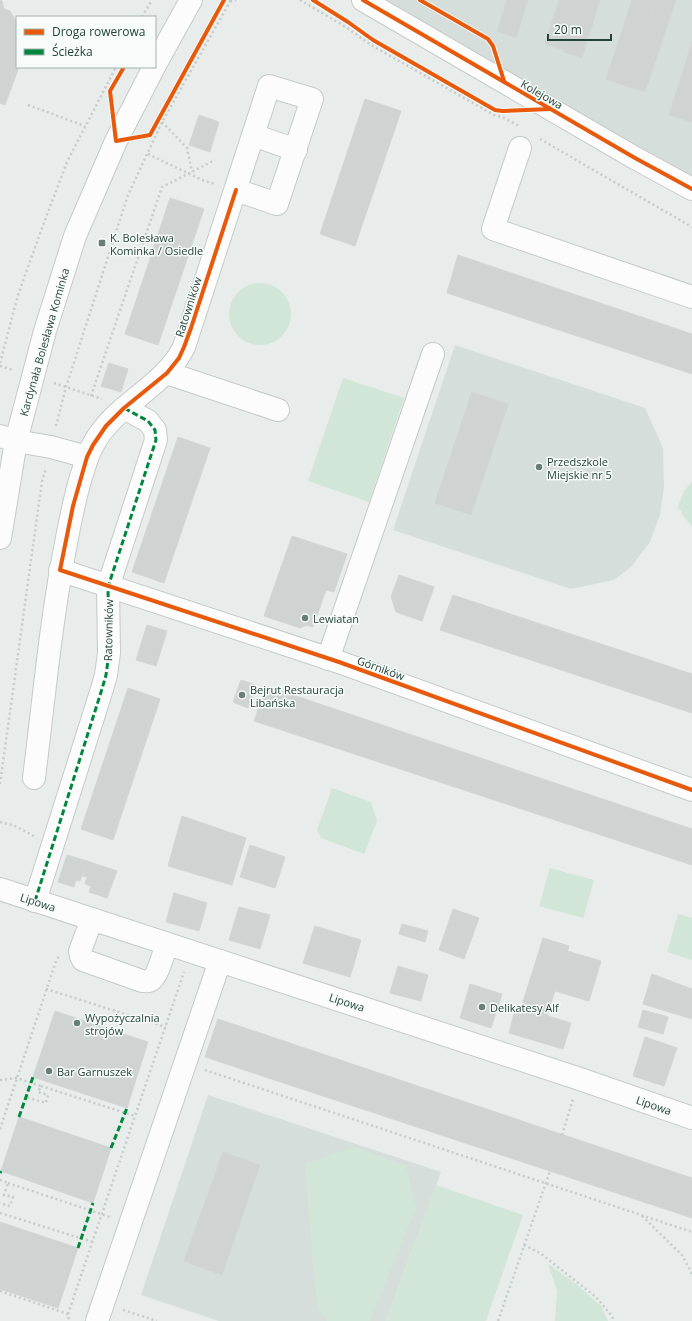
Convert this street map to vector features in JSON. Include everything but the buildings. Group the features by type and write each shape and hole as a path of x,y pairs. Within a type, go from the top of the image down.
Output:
{"street":[{"name":"Kardynała Bolesława Kominka","path":"156,62 191,0"},
{"name":"Kolejowa","path":"363,0 692,190"},
{"name":"Kardynała Bolesława Kominka","path":"0,538 8,439 45,331 75,236 116,141 153,68"},
{"name":"Ratowników","path":"35,901 106,675 109,653 108,586 156,440 155,430 148,421 124,408 167,372 179,358 184,347 269,86 312,99 296,150"},
{"path":"236,190 277,204 296,150 253,135"},
{"path":"526,138 494,229 692,296"},
{"path":"328,659 433,354"},
{"path":"167,372 278,410"},
{"path":"34,778 60,570 73,506 87,457 100,434 124,408"},
{"path":"8,439 50,447 87,457"},
{"name":"Górników","path":"60,570 328,659 692,790"},
{"name":"Lipowa","path":"0,889 580,1079 692,1118"},
{"path":"92,919 80,952 83,960 142,981 151,980 155,975 167,944"},
{"path":"100,1312 220,961"}],"path":[{"path":"143,16 152,0"},
{"path":"236,0 230,1 162,122 148,154 190,172 202,180 236,190"},
{"path":"300,0 346,27 370,45 494,115 502,116 526,138 692,227"},
{"path":"0,363 23,280 67,162 115,68"},
{"path":"150,135 187,68"},
{"path":"28,105 85,126"},
{"path":"162,122 187,148 190,172"},
{"path":"91,396 162,187 215,160"},
{"path":"66,387 124,408"},
{"path":"0,822 15,826 53,844"},
{"path":"69,1321 68,1314 192,952"},
{"path":"0,1129 46,989 60,954"},
{"path":"46,989 166,1027"},
{"path":"185,1063 692,1232"},
{"path":"0,1080 17,1078 135,1116"},
{"path":"562,1135 580,1079"},
{"path":"26,1097 46,1103 48,1095 38,1092 41,1086"},
{"path":"498,1321 550,1172"},
{"path":"0,1180 130,1224"},
{"path":"0,1203 10,1206 13,1197 4,1194 8,1183"},
{"path":"0,1213 93,1242"},
{"path":"642,1215 682,1254 692,1274"},
{"path":"524,1245 540,1253 596,1297 612,1316 614,1321"},
{"path":"0,1291 68,1314"},
{"path":"100,1312 157,1321"}],"shaded area":[{"path":"363,0 692,0 692,189"},
{"name":"Przedszkole Miejskie nr 5","path":"455,345 645,408 663,448 664,487 660,515 650,542 631,567 614,580 571,589 393,530"},
{"path":"208,1095 441,1172 386,1321 219,1321 141,1295"}],"green space":[{"path":"254,283 266,283 282,292 289,302 291,314 289,326 282,336 266,345 254,345 243,340 234,331 229,320 229,308 234,297 243,288"},
{"path":"343,378 404,398 369,502 308,481"},
{"path":"692,482 692,526 683,516 681,511 677,509 684,491"},
{"path":"332,788 371,802 377,821 364,854 321,838 317,830"},
{"path":"550,868 594,880 583,918 539,906"},
{"path":"678,914 692,918 692,960 667,952"},
{"path":"354,1147 406,1166 416,1208 370,1321 327,1321 318,1308 305,1164"},
{"path":"436,1185 523,1215 486,1321 386,1321"},
{"path":"548,1264 576,1284 601,1306 608,1321 555,1321 557,1291"}],"marked path":[{"path":"35,901 106,675 109,653 108,587 156,440 155,430 148,421 124,408"},
{"path":"19,1117 33,1077"},
{"path":"111,1148 127,1108"},
{"path":"78,1248 93,1203"}],"cycle path":[{"path":"123,68 110,91 116,141 150,135 224,0"},
{"path":"313,0 373,40 495,110 550,109"},
{"path":"363,0 635,158 692,189"},
{"path":"420,0 488,39 493,46 504,81"},
{"path":"236,190 191,328 179,358 167,373 124,408 106,426 87,457 73,506 60,570 339,662 692,790"}],"place":[{"name":"K. Bolesława Kominka / Osiedle","path":"102,243"},
{"name":"Przedszkole Miejskie nr 5","path":"539,467"},
{"name":"Lewiatan","path":"305,618"},
{"name":"Bejrut Restauracja Libańska","path":"242,695"},
{"name":"Delikatesy Alf","path":"482,1007"},
{"name":"Wypożyczalnia strojów","path":"77,1023"},
{"name":"Bar Garnuszek","path":"49,1071"}]}
